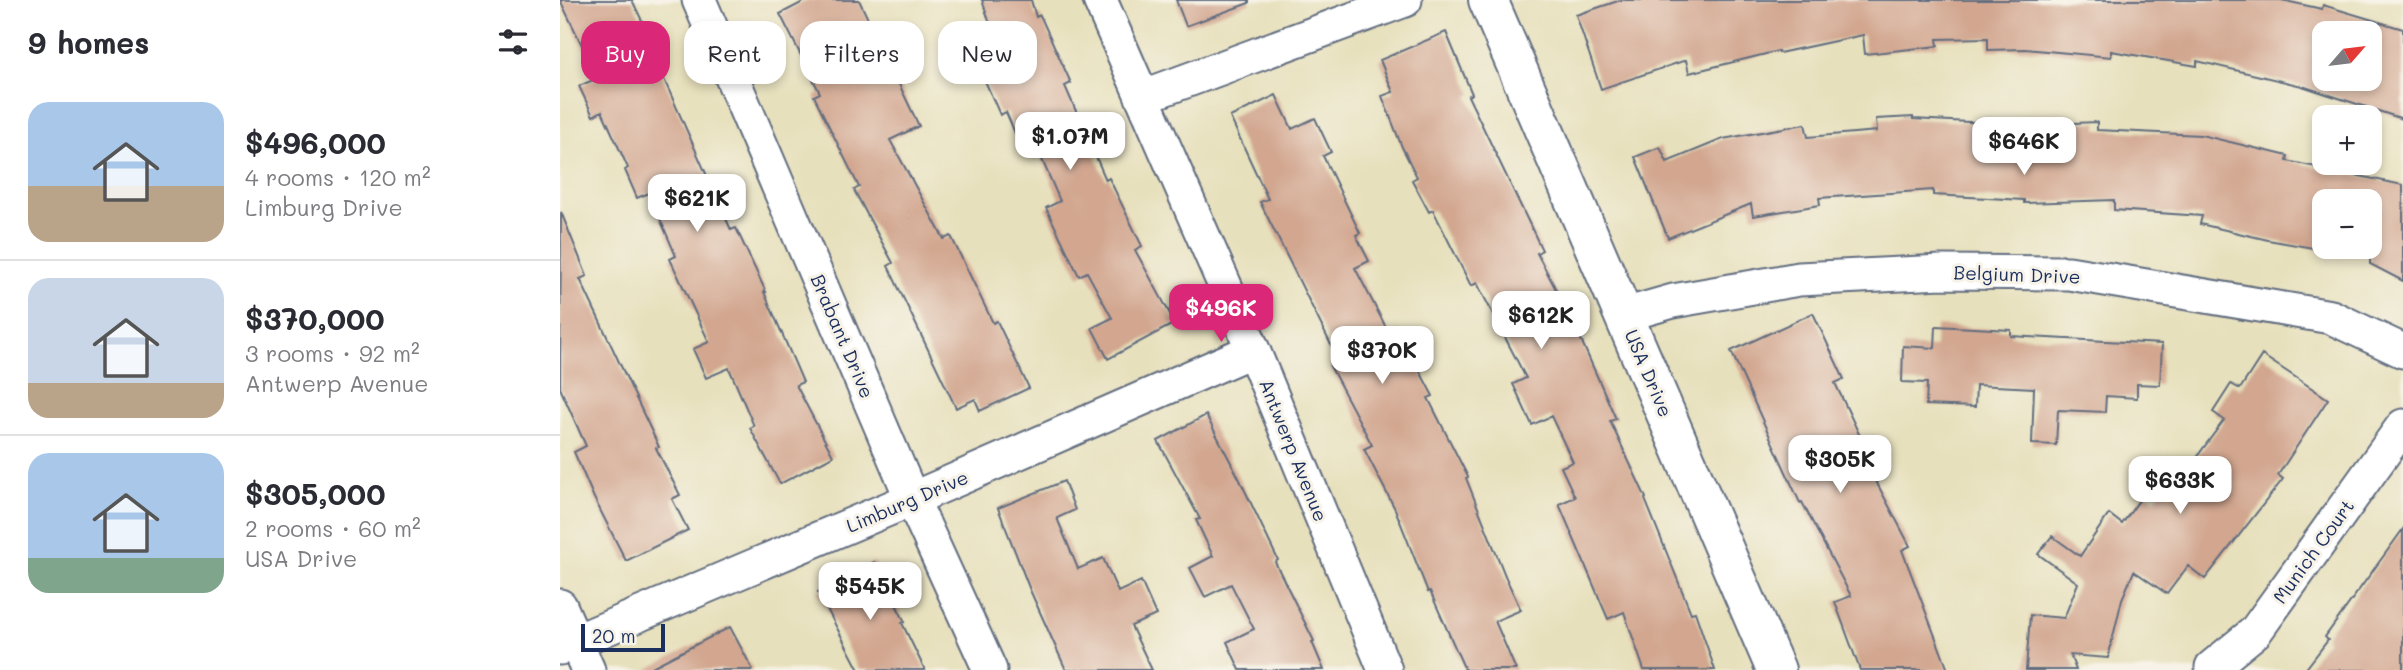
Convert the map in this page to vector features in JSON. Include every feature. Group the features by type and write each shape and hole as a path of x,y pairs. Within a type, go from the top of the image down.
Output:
{"street":[{"name":"Brabant Drive","path":"699,0 912,499 990,670"},
{"name":"Antwerp Avenue","path":"1100,0 1253,350 1385,670"},
{"path":"1142,97 1405,0"},
{"name":"USA Drive","path":"1488,0 1776,670"},
{"name":"Belgium Drive","path":"1624,315 1673,301 1799,279 1942,272 2069,274 2331,317 2403,351"},
{"name":"Limburg Drive","path":"574,653 912,499 1253,350"},
{"name":"Munich Court","path":"2212,667 2255,632 2403,426"},
{"path":"560,606 574,653"}],"building":[{"path":"560,0 632,0 642,21 581,21 581,43"},
{"path":"807,0 859,0 869,21 800,21 800,54 786,21 780,14"},
{"path":"982,0 1031,0 1036,17 1040,15 1071,83 1065,86 1106,180 1109,178 1142,246 1135,250 1175,323 1108,359 1092,328 1112,318 1087,272 1079,276 1046,208 1060,201 1037,148 1024,154 1006,112 1000,115 986,84 1037,84 1037,21 989,21"},
{"path":"1176,0 1249,0 1249,3 1186,26"},
{"path":"1621,0 2281,0 2322,9 2323,5 2376,21 2312,21 2312,89 2197,61 2197,66 2111,51 2111,57 2025,49 1988,50 1988,38 1937,39 1938,46 1865,54 1863,35 1779,53 1778,51 1689,73 1686,60 1601,89 1576,15"},
{"path":"2382,23 2403,29 2403,119 2382,112 2382,105 2360,105 2317,91 2382,91"},
{"path":"1446,32 1472,94 1468,96 1542,250 1537,253 1574,324 1616,419 1610,421 1646,498 1691,613 1695,612 1715,670 1644,670 1624,612 1608,619 1559,504 1575,497 1561,467 1573,462 1551,416 1532,425 1513,384 1526,378 1477,283 1471,286 1433,210 1429,212 1412,180 1417,177 1382,96 1393,92 1380,60"},
{"path":"666,84 731,230 736,228 766,292 803,382 796,385 833,456 780,484 750,428 754,426 729,368 706,378 693,349 709,342 670,259 676,256 649,193 637,198 625,170 628,168 602,111 593,116 579,86"},
{"path":"815,84 899,84 919,126 890,140 944,239 951,236 993,323 997,321 1029,388 980,411 975,399 956,408 888,266 893,263 854,190 859,187 814,96 820,93"},
{"path":"1276,95 1292,129 1315,118 1331,152 1323,156 1360,233 1356,235 1369,261 1355,268 1390,335 1398,330 1433,396 1428,398 1468,477 1466,478 1521,610 1495,621 1516,670 1465,670 1430,591 1428,592 1395,509 1364,449 1372,445 1330,366 1339,361 1260,202 1268,199 1230,117"},
{"path":"1913,117 2026,125 2097,122 2097,130 2201,135 2288,156 2287,161 2312,166 2312,175 2355,175 2403,185 2403,281 2370,264 2370,259 2382,259 2382,189 2312,189 2312,248 2200,224 2202,216 2114,210 2114,200 2024,203 2024,200 1933,195 1933,190 1819,198 1820,205 1753,216 1751,204 1668,238 1635,157 1660,147 1667,162 1723,139 1805,124 1808,137 1877,131 1876,119"},
{"path":"561,212 587,276 580,279 680,495 672,499 688,530 626,561 574,452 586,446 560,388"},
{"path":"1813,313 1844,379 1835,383 1875,468 1870,470 1910,546 1902,550 1948,670 1860,670 1835,602 1851,596 1802,502 1800,503 1731,351"},
{"path":"1936,326 2011,330 2011,336 2162,344 2160,385 2137,384 2137,398 2106,396 2105,412 2058,410 2056,445 2032,444 2034,388 1976,385 1975,407 1926,405 1927,383 1902,382 1903,346 1935,348"},
{"path":"2262,355 2328,399 2278,475 2283,479 2205,579 2188,566 2167,594 2134,571 2122,599 2108,658 2070,655 2076,670 2026,670 2030,615 2064,618 2078,583 2038,554 2052,536 2080,556 2109,514 2122,524 2145,492 2155,499 2183,461 2190,466 2224,420 2213,412 2231,384 2240,389"},
{"path":"1206,415 1278,560 1275,562 1314,641 1312,642 1324,670 1240,670 1227,642 1254,629 1231,584 1205,597 1190,568 1213,556 1196,520 1200,519 1158,441"},
{"path":"1064,481 1075,510 1057,518 1078,569 1103,558 1118,592 1141,581 1156,615 1131,626 1152,670 1066,670 1030,590 998,508"},
{"path":"2403,529 2403,670 2305,670 2328,640 2325,637"},
{"path":"874,562 905,622 902,623 925,670 859,670 818,592"},
{"path":"730,627 753,670 646,670"}]}
